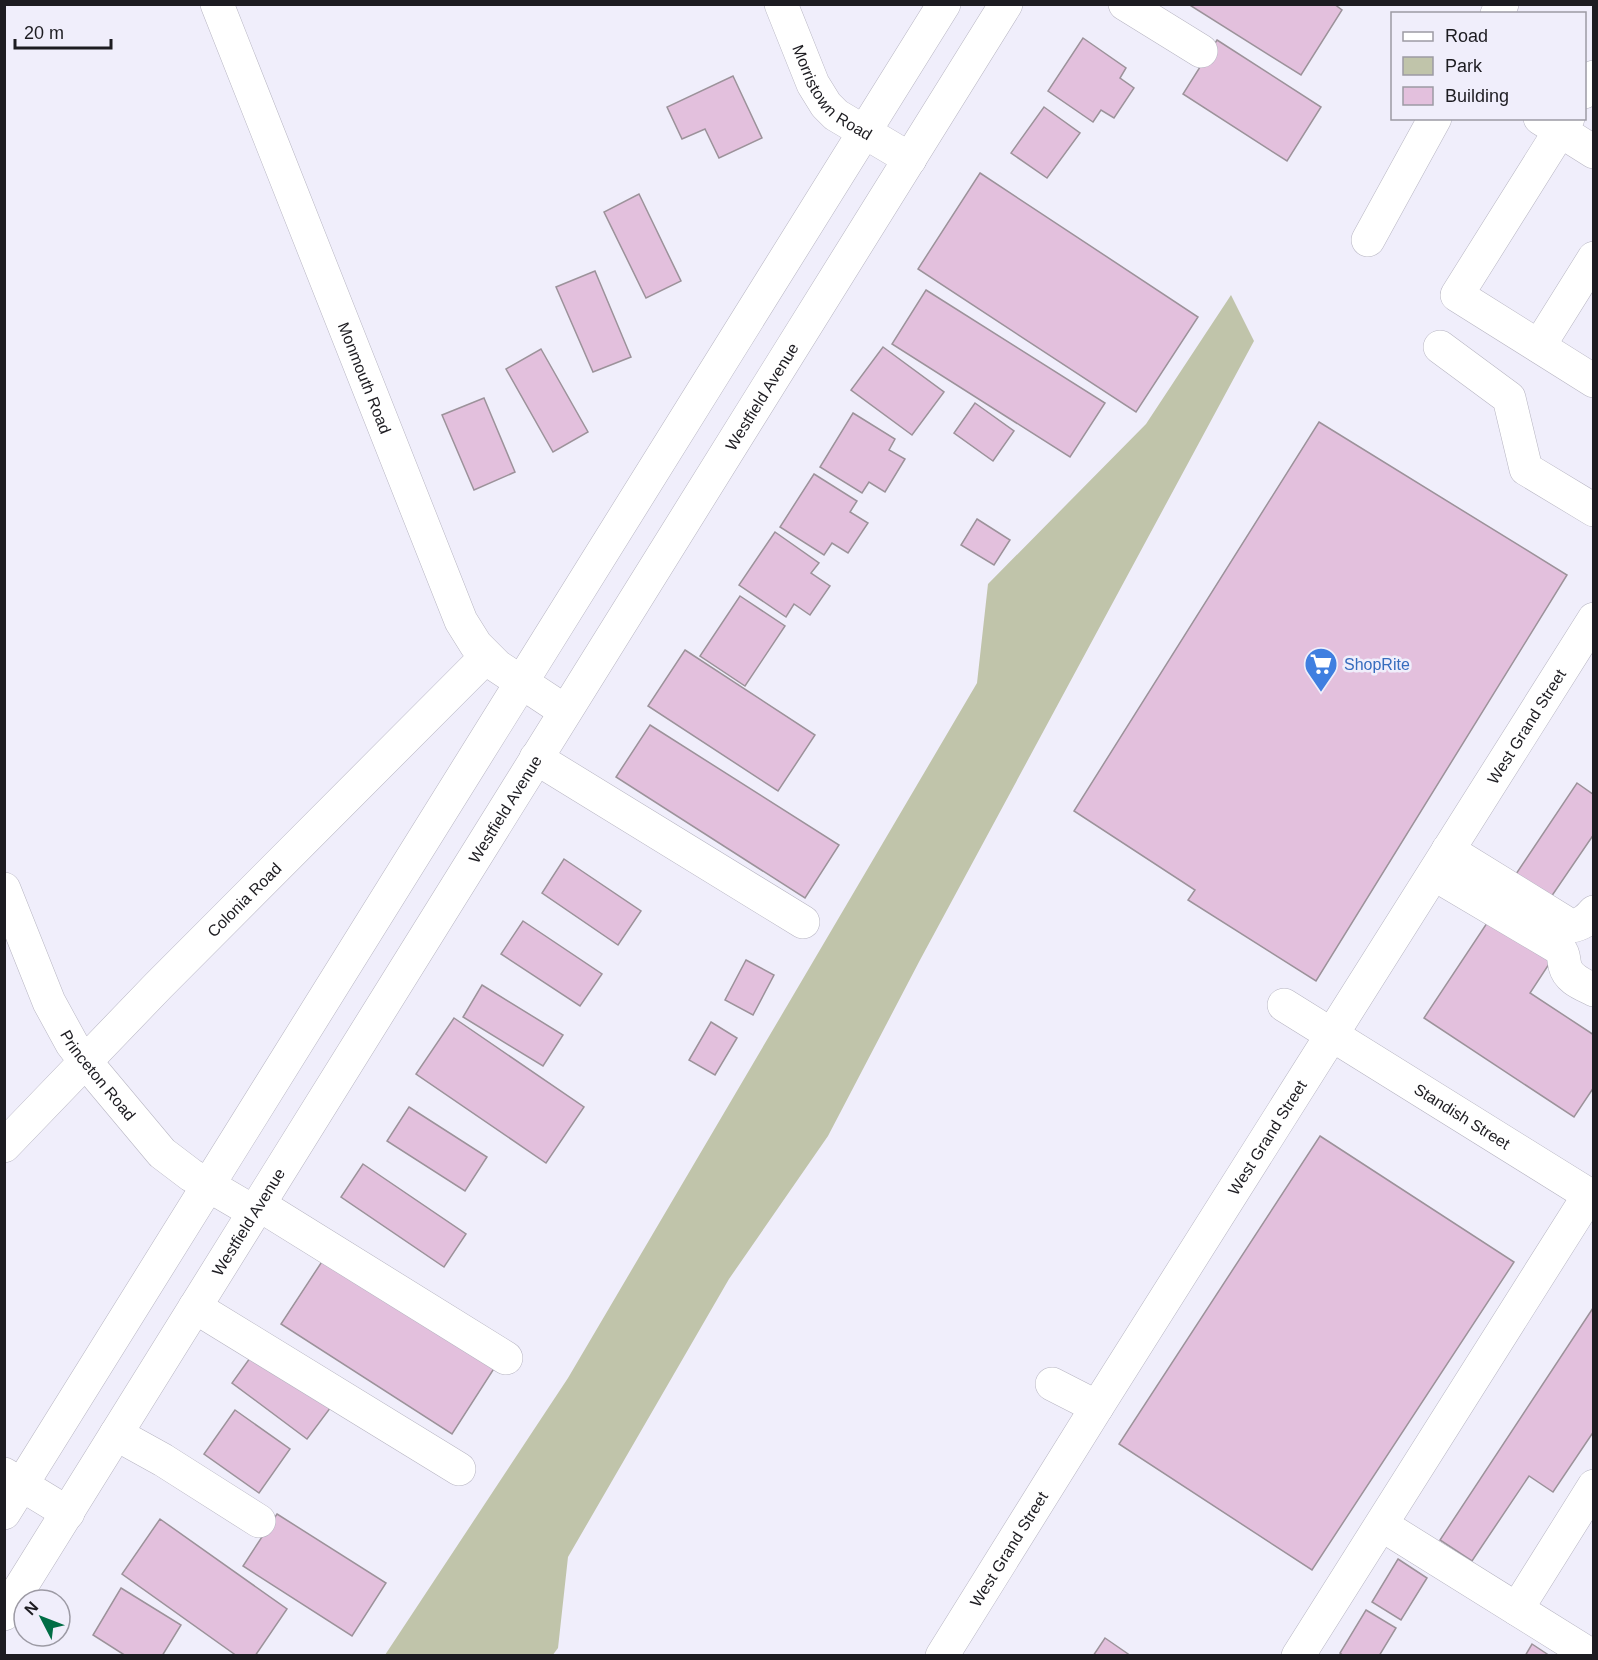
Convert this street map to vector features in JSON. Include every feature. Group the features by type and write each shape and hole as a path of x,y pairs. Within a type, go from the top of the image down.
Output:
{"street":[{"name":"Monmouth Road","path":"217,4 461,621 486,657 565,711"},
{"name":"Morristown Road","path":"782,4 819,95 826,105 836,115 910,159"},
{"path":"4,1513 13,1480 209,1186 944,4"},
{"name":"Westfield Avenue","path":"4,1614 1006,4"},
{"path":"1125,4 1201,51"},
{"path":"1368,240 1434,120"},
{"path":"1593,152 1556,123 1456,295 1593,381"},
{"path":"1539,346 1593,258"},
{"path":"1440,347 1509,398 1526,469 1593,510"},
{"name":"West Grand Street","path":"942,1656 1593,619"},
{"name":"Colonia Road","path":"4,1146 172,971 486,657"},
{"path":"536,758 803,922"},
{"path":"1441,862 1586,926"},
{"path":"1441,862 1559,948 1564,955 1569,976 1593,990"},
{"name":"Princeton Road","path":"4,889 50,1002 72,1044 162,1153 209,1186 256,1208 506,1358"},
{"name":"Standish Street","path":"1284,1005 1591,1197"},
{"path":"1298,1656 1591,1197"},
{"path":"195,1307 459,1468"},
{"path":"1052,1384 1097,1407"},
{"path":"117,1434 163,1460 259,1521"},
{"path":"13,1480 68,1513"},
{"path":"1517,1609 1593,1486"},
{"path":"1382,1525 1592,1656"}],"green space":[{"path":"1231,295 1254,341 920,960 828,1136 729,1279 568,1557 558,1648 552,1656 385,1655 568,1378 977,683 988,584 1146,424"}],"building":[{"path":"1188,4 1334,4 1342,10 1301,75"},
{"path":"1083,38 1126,68 1120,78 1134,88 1114,118 1101,110 1093,122 1048,91"},
{"path":"1217,40 1321,107 1287,161 1183,94"},
{"path":"733,76 762,138 719,158 705,129 682,139 667,107"},
{"path":"1044,107 1080,133 1047,178 1011,153"},
{"path":"980,173 1198,317 1136,412 918,269"},
{"path":"639,194 681,281 646,298 604,212"},
{"path":"595,271 631,357 593,372 556,287"},
{"path":"926,290 1105,403 1070,457 892,344"},
{"path":"883,347 944,392 912,435 851,390"},
{"path":"541,349 588,432 553,452 506,369"},
{"path":"484,398 515,472 474,490 442,415"},
{"path":"975,403 1014,431 993,461 954,433"},
{"path":"853,413 895,439 889,450 905,459 885,492 869,482 862,493 820,467"},
{"name":"ShopRite","path":"1319,422 1567,575 1316,981 1188,900 1195,890 1074,811"},
{"path":"814,474 857,501 850,512 868,523 848,553 832,543 824,555 780,527"},
{"path":"977,519 1010,540 994,565 961,545"},
{"path":"775,532 819,563 811,573 830,586 810,615 794,604 786,617 739,585"},
{"path":"740,596 785,626 745,686 700,656"},
{"path":"685,650 815,735 778,791 648,706"},
{"path":"650,725 839,845 805,898 616,777"},
{"path":"1577,783 1594,795 1594,834 1549,900 1514,877"},
{"path":"564,859 641,911 618,945 542,893"},
{"path":"1491,917 1553,958 1530,993 1594,1035 1594,1087 1574,1117 1424,1018"},
{"path":"523,921 602,974 580,1006 501,954"},
{"path":"746,960 774,975 753,1015 725,1000"},
{"path":"482,985 563,1035 543,1066 463,1017"},
{"path":"454,1018 584,1107 546,1163 416,1074"},
{"path":"711,1022 737,1038 715,1075 689,1060"},
{"path":"409,1107 487,1157 465,1191 387,1141"},
{"path":"1320,1136 1514,1262 1312,1570 1119,1444"},
{"path":"363,1164 466,1234 444,1267 341,1197"},
{"path":"325,1257 495,1367 452,1434 281,1324"},
{"path":"1593,1308 1594,1431 1553,1492 1529,1476 1472,1561 1440,1540"},
{"path":"255,1351 331,1407 307,1439 232,1383"},
{"path":"235,1410 290,1449 259,1493 204,1454"},
{"path":"277,1514 386,1583 352,1636 243,1566"},
{"path":"160,1519 287,1609 255,1656 237,1656 122,1574"},
{"path":"1398,1559 1427,1578 1401,1620 1372,1602"},
{"path":"121,1588 181,1625 162,1656 126,1656 93,1635"},
{"path":"1366,1610 1396,1628 1379,1656 1344,1656 1340,1653"},
{"path":"1105,1638 1131,1656 1093,1656"},
{"path":"1532,1644 1550,1656 1525,1656"}],"place":[{"name":"ShopRite","path":"1321,693"}]}
